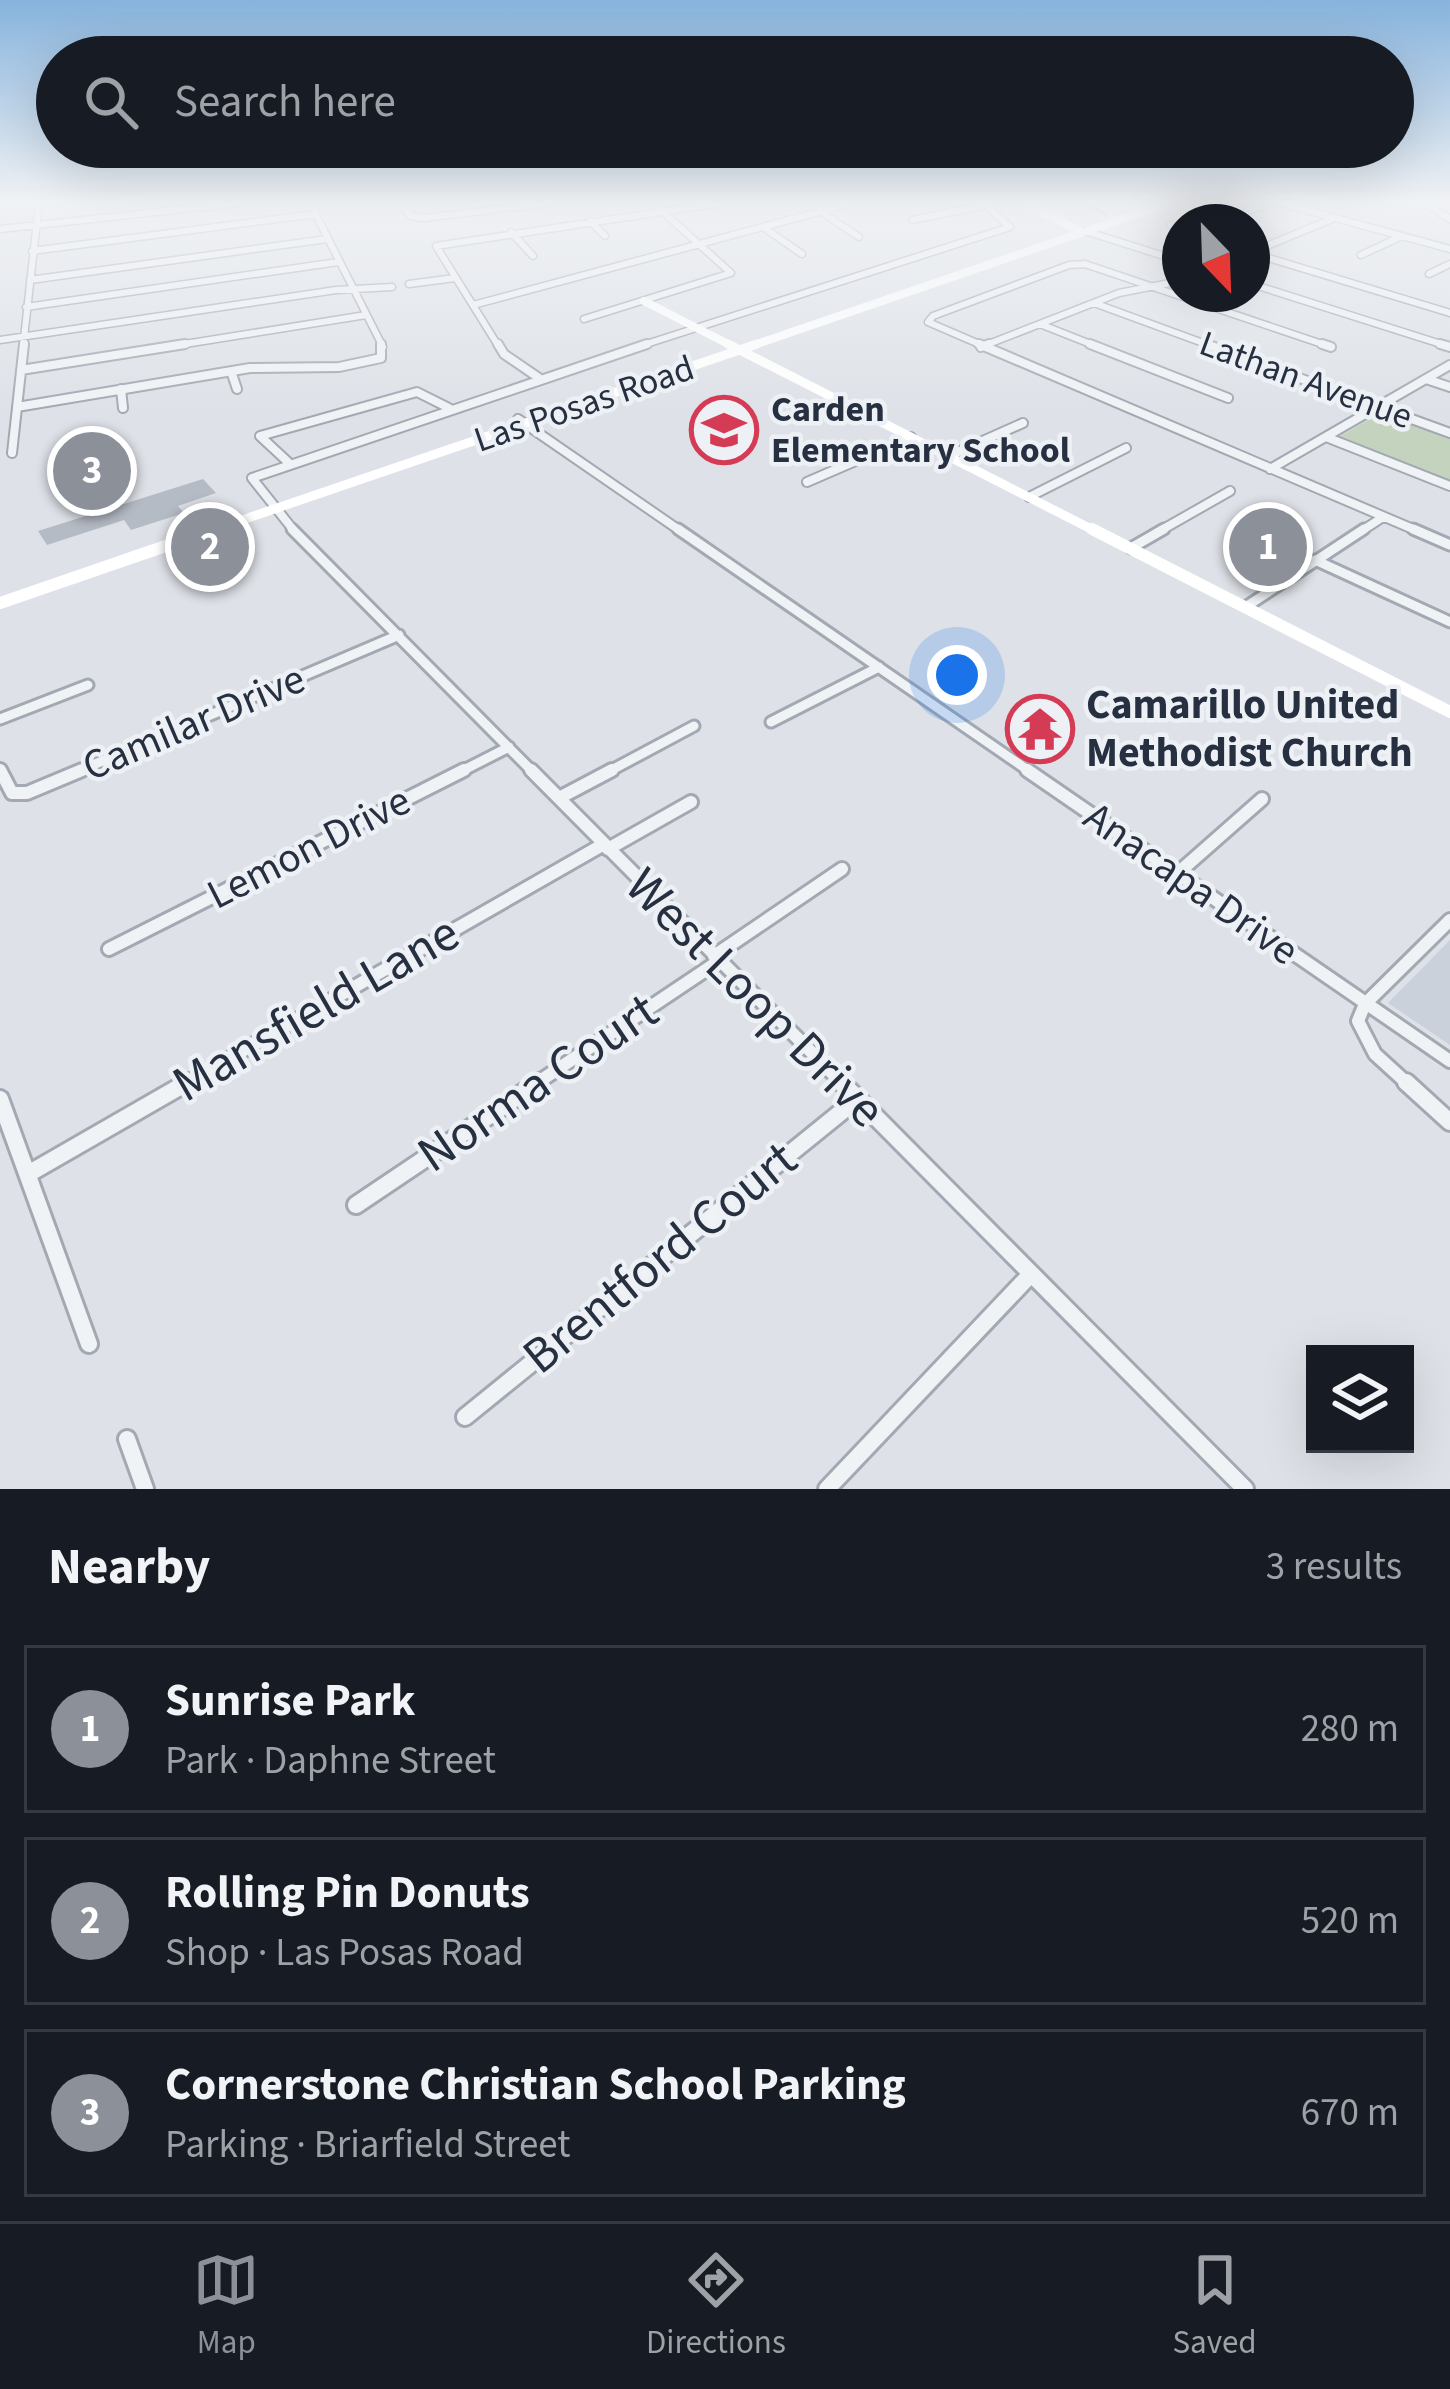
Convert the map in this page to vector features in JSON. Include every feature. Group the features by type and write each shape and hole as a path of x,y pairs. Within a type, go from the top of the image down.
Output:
{"main road":[{"name":"Las Posas Road","path":"0,599 955,272"},
{"path":"644,301 1450,712"}],"street":[{"path":"11,453 31,272"},
{"path":"30,280 84,272"},
{"path":"26,307 265,272"},
{"path":"16,407 231,371 339,367 381,358 384,349 343,272"},
{"path":"451,272 504,354 539,378"},
{"path":"472,305 595,272"},
{"path":"584,319 731,272"},
{"path":"271,507 252,478 288,462 865,272"},
{"path":"1057,272 929,320 934,327 1450,545"},
{"path":"1112,272 1331,347"},
{"path":"1318,272 1450,313"},
{"path":"409,284 455,278"},
{"path":"981,346 1094,303 1162,283"},
{"path":"0,340 392,287"},
{"path":"1270,290 1450,347"},
{"name":"Lathan Avenue","path":"1094,303 1450,433"},
{"path":"22,370 366,315"},
{"path":"1040,324 1228,398"},
{"path":"1270,469 1450,365"},
{"path":"231,371 237,389"},
{"path":"1426,379 1450,387"},
{"path":"122,389 123,408"},
{"path":"288,462 260,438 262,434 417,392 449,408"},
{"name":"Anacapa Drive","path":"522,422 1450,1061"},
{"path":"949,456 1023,423"},
{"path":"807,482 910,437"},
{"path":"1326,437 1450,486"},
{"path":"1029,496 1126,448"},
{"path":"1131,548 1230,491"},
{"name":"West Loop Drive","path":"271,507 1245,1489"},
{"path":"1247,606 1382,517"},
{"path":"1316,560 1450,622"},
{"name":"Camilar Drive","path":"0,770 13,794 27,793 399,635"},
{"path":"771,722 879,667"},
{"name":"Camilar Drive","path":"0,719 88,685"},
{"path":"559,798 694,726"},
{"name":"Lemon Drive","path":"110,949 508,747"},
{"path":"1178,873 1262,799"},
{"name":"Mansfield Lane","path":"28,1174 691,802"},
{"name":"Norma Court","path":"356,1205 842,869"},
{"path":"1450,920 1365,1004 1358,1022 1375,1054 1450,1122"},
{"path":"0,1099 89,1344"},
{"name":"Brentford Court","path":"465,1417 856,1100"},
{"path":"827,1489 1031,1274"},
{"path":"127,1439 145,1489"}],"shaded area":[{"path":"1450,940 1450,1045 1388,1003"}],"green space":[{"path":"1380,413 1450,437 1450,482 1339,437"}],"building":[{"path":"203,479 216,493 178,506 184,513 131,530 124,520 47,545 38,531"}],"place":[{"name":"Carden Elementary School","path":"724,430"},
{"name":"Cornerstone Christian School Parking","path":"92,471"},
{"name":"Rolling Pin Donuts","path":"210,547"},
{"name":"Sunrise Park","path":"1268,547"},
{"name":"Camarillo United Methodist Church","path":"1040,729"}]}
